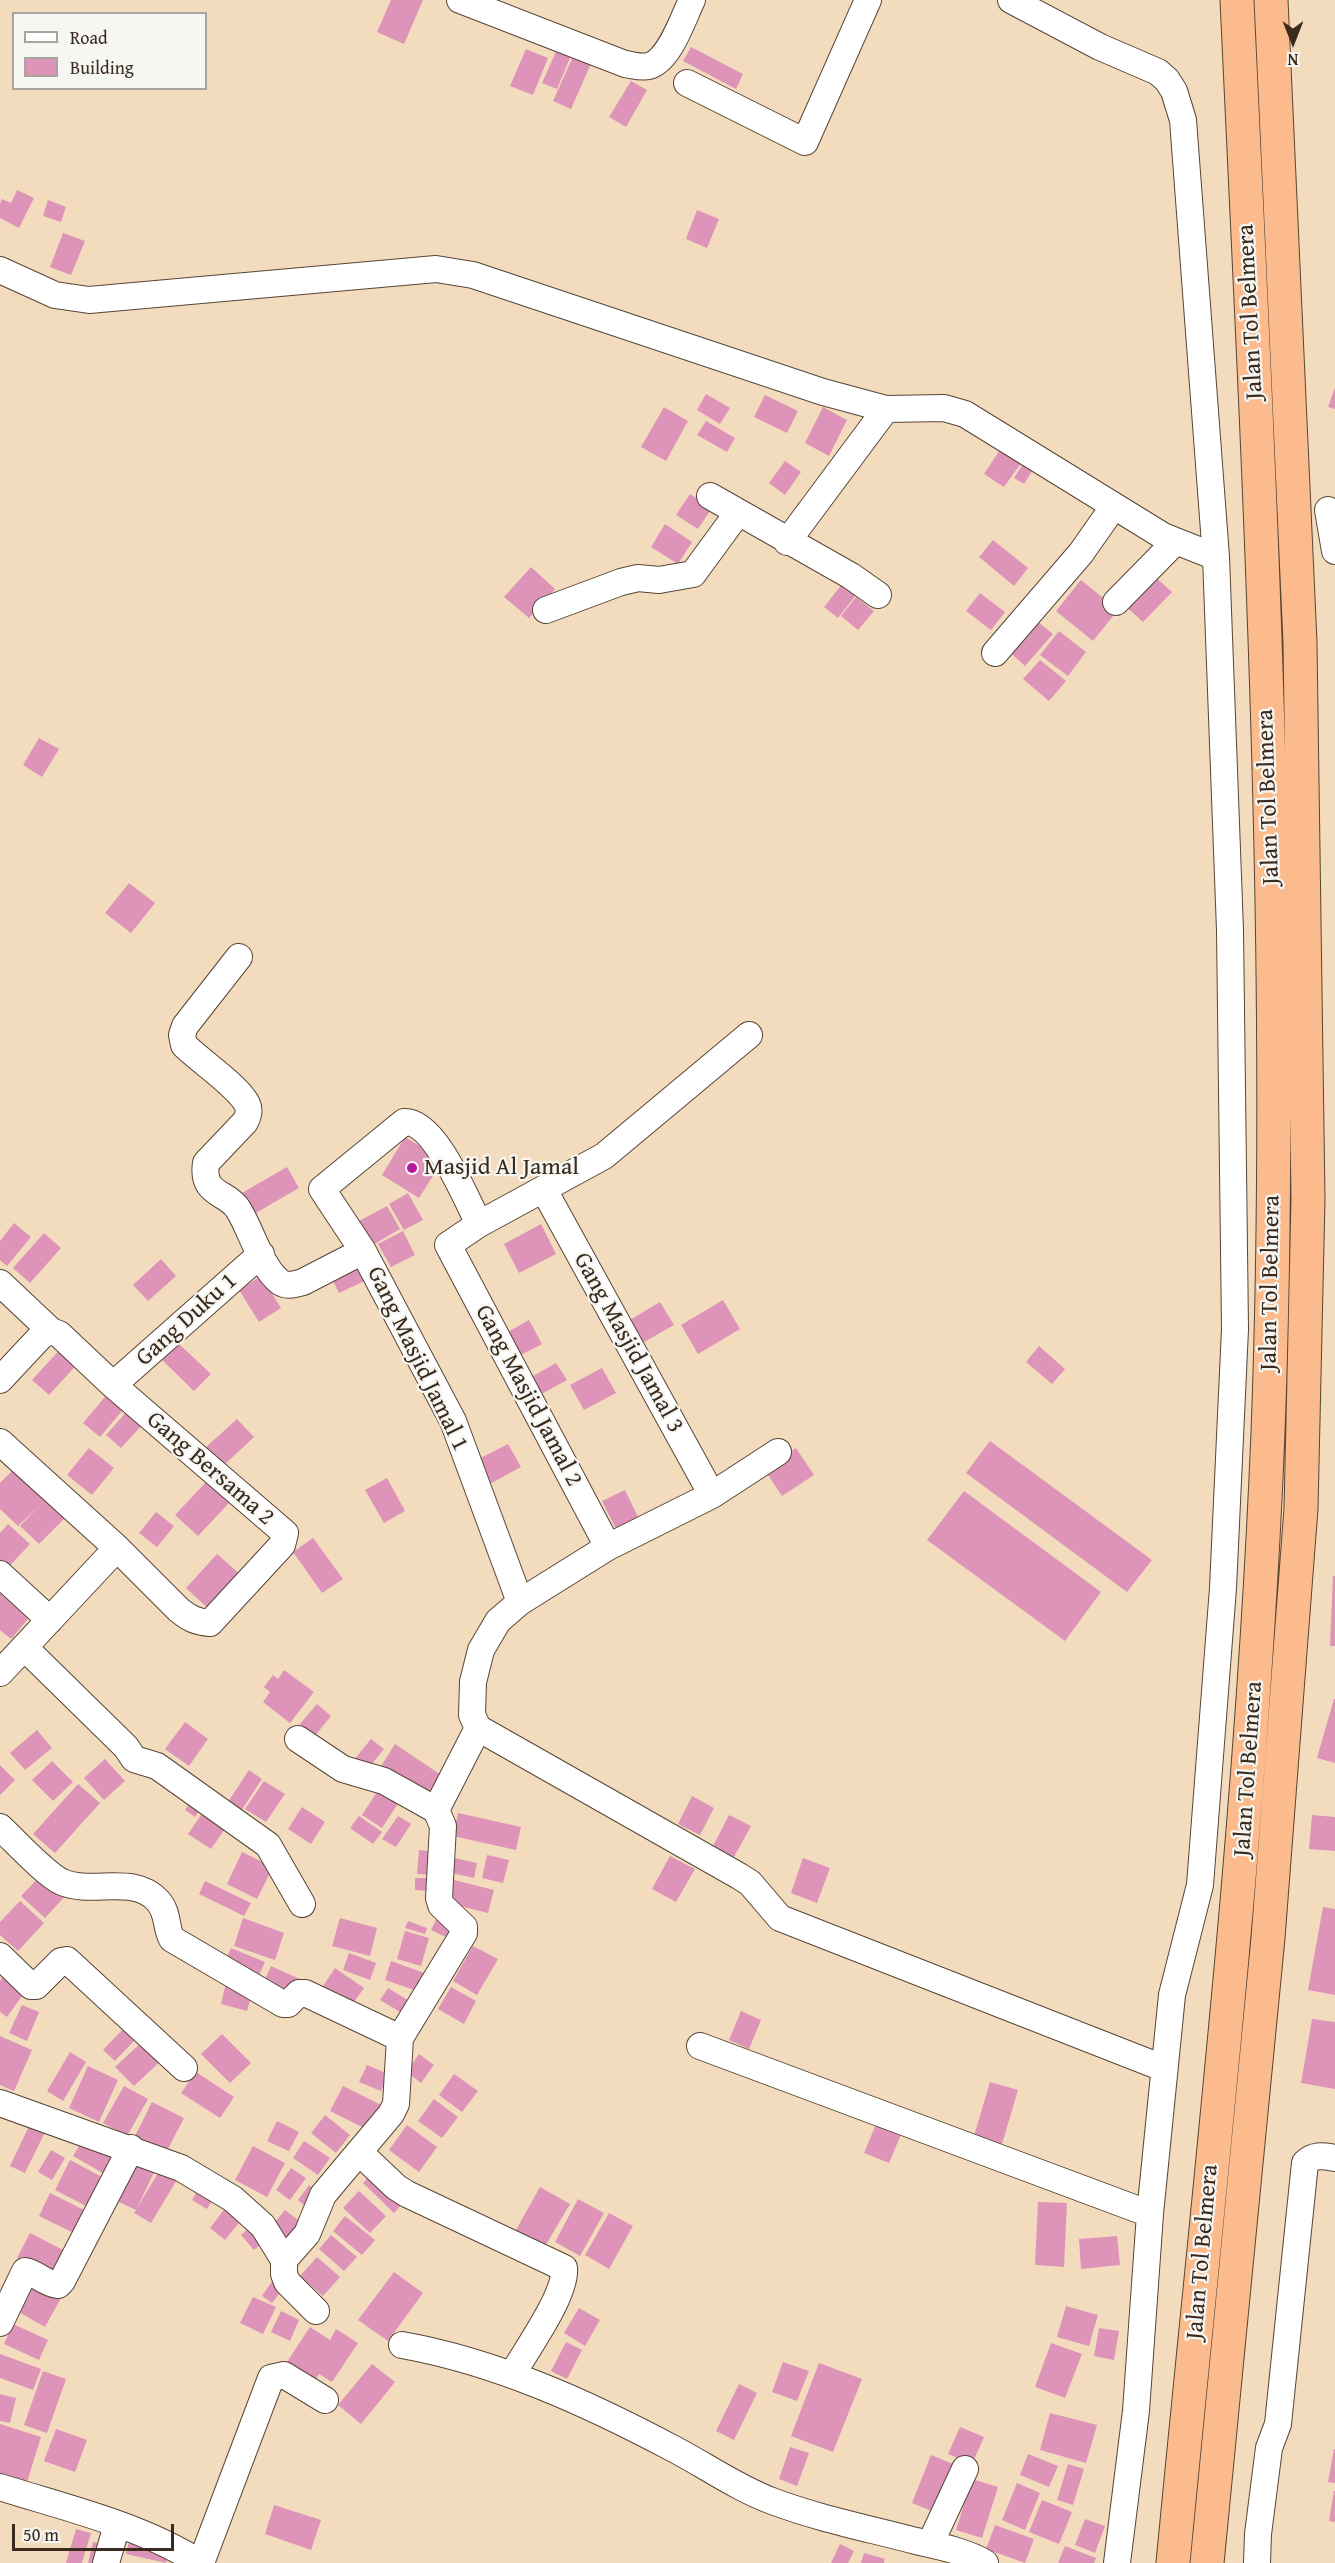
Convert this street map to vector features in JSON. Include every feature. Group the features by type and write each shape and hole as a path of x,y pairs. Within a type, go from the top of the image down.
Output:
{"highway":[{"name":"Jalan Tol Belmera","path":"1173,2563 1236,1936 1255,1694 1269,1405 1273,1214 1273,860 1237,0"},
{"name":"Jalan Tol Belmera","path":"1207,2563 1268,1938 1301,1509 1308,1199 1300,642 1271,0"}],"street":[{"path":"460,0 499,7 626,64 642,67 661,59 672,42 692,0"},
{"path":"687,83 805,142 868,0"},
{"path":"1011,0 1100,47 1158,72 1174,91 1183,120 1201,302 1216,557 1230,930 1235,1329 1223,1588 1200,1885 1172,1995 1163,2068 1136,2411 1117,2563"},
{"path":"0,270 55,295 89,300 436,269 473,274 823,392 886,409 944,408 965,414 1174,542 1216,557"},
{"path":"787,542 886,409"},
{"path":"710,496 737,514 851,576 878,595"},
{"path":"995,653 1081,553 1114,506"},
{"path":"1328,510 1335,551"},
{"path":"546,610 621,582 638,578 659,580 693,574 737,514"},
{"path":"1116,602 1174,542"},
{"path":"239,957 185,1026 182,1035 184,1045 241,1095 249,1106 249,1115 245,1122 206,1163 205,1172 208,1183 218,1195 237,1206 270,1270 281,1283 293,1285 363,1251"},
{"path":"479,1224 604,1156 749,1035"},
{"name":"Gang Masjid Jamal 1","path":"479,1224 431,1136 415,1124 404,1122 322,1189 363,1251 453,1421 520,1602"},
{"name":"Gang Masjid Jamal 3","path":"544,1190 712,1495"},
{"name":"Gang Masjid Jamal 2","path":"479,1224 448,1245 608,1547"},
{"name":"Gang Duku 1","path":"113,1385 261,1254"},
{"name":"Gang Bersama 2","path":"0,1282 51,1331 58,1334 113,1385 285,1533 282,1545 210,1623 188,1618 117,1548 0,1442"},
{"path":"0,1380 42,1335 51,1331"},
{"path":"778,1452 712,1495 608,1547 520,1602 498,1621 481,1650 473,1682 472,1715 478,1728 740,1876 750,1883 780,1918 1163,2068"},
{"path":"0,1673 117,1548"},
{"path":"0,1574 50,1620"},
{"path":"24,1647 126,1747 134,1759 157,1766 268,1845 302,1904"},
{"path":"436,1810 478,1728"},
{"path":"284,2260 307,2234 323,2195 391,2114 396,2104 400,2038 464,1933 464,1927 441,1905 439,1898 443,1826 436,1810 384,1781 343,1769 298,1739"},
{"path":"3,1835 63,1882 131,1887 147,1892 160,1902 166,1914 168,1933 172,1940 282,2004 288,2004 302,1992 400,2038"},
{"path":"0,1956 31,1986 36,1986 61,1961 67,1960 184,2068"},
{"path":"700,2046 1150,2214"},
{"path":"0,2103 132,2148 181,2168 233,2199 263,2226 284,2260 284,2274 287,2282 316,2311"},
{"path":"0,2323 25,2271 51,2284 58,2285 62,2281 132,2148"},
{"path":"359,2152 396,2187 407,2194 564,2268 566,2279 558,2297 512,2375"},
{"path":"1257,2563 1258,2534 1269,2448 1278,2424 1305,2163 1311,2157 1335,2158"},
{"path":"402,2345 443,2352 512,2375 598,2411 769,2500 825,2520 930,2544 977,2558 985,2563"},
{"path":"0,2487 117,2525 179,2550 200,2563 271,2378 284,2375 325,2400"},
{"path":"930,2544 965,2469"},
{"path":"106,2563 117,2525"}],"building":[{"path":"391,0 423,0 404,44 377,32"},
{"path":"558,47 572,53 557,89 542,83"},
{"path":"691,47 743,74 736,89 683,61"},
{"path":"526,49 548,58 533,95 510,86"},
{"path":"575,52 593,59 571,109 553,101"},
{"path":"631,81 647,90 626,127 609,117"},
{"path":"17,190 34,198 19,228 0,218 2,199 11,203"},
{"path":"48,200 66,207 61,222 43,216"},
{"path":"697,210 719,219 707,248 686,239"},
{"path":"63,233 85,241 71,275 50,267"},
{"path":"1335,387 1335,409 1328,407"},
{"path":"706,394 730,408 720,424 697,410"},
{"path":"765,395 798,411 787,433 754,417"},
{"path":"664,407 688,421 666,461 641,447"},
{"path":"823,407 847,420 829,456 805,443"},
{"path":"706,421 735,438 727,452 697,435"},
{"path":"1003,445 1024,459 1004,487 984,474"},
{"path":"1026,459 1036,465 1024,484 1014,478"},
{"path":"785,461 801,472 785,495 769,483"},
{"path":"690,494 712,508 698,529 676,515"},
{"path":"665,524 692,542 678,564 651,547"},
{"path":"993,540 1028,568 1014,586 979,557"},
{"path":"531,567 555,589 529,618 504,597"},
{"path":"1150,572 1172,592 1143,622 1122,603"},
{"path":"1081,580 1118,610 1093,641 1056,611"},
{"path":"842,584 856,595 838,618 824,607"},
{"path":"980,593 1005,612 991,630 966,611"},
{"path":"856,597 874,611 858,630 841,616"},
{"path":"1032,617 1053,634 1025,666 1006,649"},
{"path":"1059,631 1086,652 1068,676 1040,655"},
{"path":"1040,660 1066,681 1049,701 1023,679"},
{"path":"39,738 59,749 42,777 23,765"},
{"path":"129,883 155,903 131,933 105,913"},
{"name":"Masjid Al Jamal","path":"405,1137 443,1160 419,1198 382,1175"},
{"path":"287,1167 299,1188 254,1214 242,1193"},
{"path":"408,1193 423,1220 404,1230 389,1204"},
{"path":"387,1206 400,1229 371,1246 357,1222"},
{"path":"14,1223 31,1237 7,1266 0,1260 0,1241"},
{"path":"541,1224 556,1254 519,1273 504,1244"},
{"path":"403,1231 415,1255 391,1267 378,1244"},
{"path":"44,1233 61,1248 30,1283 13,1268"},
{"path":"161,1259 176,1276 148,1301 133,1285"},
{"path":"363,1265 369,1279 339,1293 332,1279"},
{"path":"261,1276 281,1308 259,1322 239,1290"},
{"path":"723,1300 740,1329 698,1354 681,1325"},
{"path":"660,1302 674,1325 637,1346 623,1324"},
{"path":"529,1320 542,1344 519,1356 506,1333"},
{"path":"178,1343 211,1374 194,1391 162,1360"},
{"path":"65,1344 82,1359 49,1395 32,1380"},
{"path":"1039,1346 1065,1369 1052,1384 1026,1362"},
{"path":"556,1363 567,1380 538,1396 528,1379"},
{"path":"602,1368 616,1393 584,1410 570,1385"},
{"path":"110,1391 127,1405 100,1437 83,1423"},
{"path":"129,1409 144,1423 121,1448 106,1435"},
{"path":"237,1419 254,1437 222,1467 205,1448"},
{"path":"990,1441 1152,1560 1127,1592 966,1473"},
{"path":"508,1444 521,1467 486,1486 473,1462"},
{"path":"89,1448 114,1468 92,1495 67,1475"},
{"path":"796,1448 814,1475 782,1496 764,1469"},
{"path":"19,1464 69,1514 39,1544 20,1526 39,1506 18,1526 0,1509 0,1483"},
{"path":"387,1478 405,1511 384,1523 365,1490"},
{"path":"206,1482 229,1503 198,1536 175,1515"},
{"path":"625,1490 640,1521 618,1533 602,1501"},
{"path":"964,1491 1101,1592 1065,1641 927,1540"},
{"path":"156,1512 174,1526 157,1547 139,1533"},
{"path":"8,1524 30,1544 6,1570 0,1565 0,1533"},
{"path":"313,1538 343,1579 322,1593 293,1552"},
{"path":"217,1554 242,1576 211,1611 186,1588"},
{"path":"1333,1576 1335,1576 1335,1646 1330,1646"},
{"path":"0,1583 34,1612 11,1639 0,1630"},
{"path":"284,1670 314,1692 290,1723 263,1702 270,1692 264,1687 273,1675 278,1679"},
{"path":"1335,1699 1335,1763 1317,1758"},
{"path":"317,1704 331,1716 314,1737 300,1724"},
{"path":"185,1722 208,1739 189,1766 165,1749"},
{"path":"37,1730 52,1748 25,1770 10,1753"},
{"path":"371,1739 384,1749 366,1771 353,1761"},
{"path":"395,1744 441,1775 426,1796 381,1766"},
{"path":"105,1759 125,1781 104,1800 84,1778"},
{"path":"52,1761 73,1782 53,1801 32,1780"},
{"path":"0,1765 15,1780 0,1795"},
{"path":"249,1770 262,1779 241,1811 228,1802"},
{"path":"264,1781 285,1794 266,1822 245,1809"},
{"path":"78,1784 100,1803 55,1853 33,1834"},
{"path":"379,1789 399,1802 382,1828 362,1815"},
{"path":"692,1796 714,1808 700,1835 678,1824"},
{"path":"193,1798 203,1805 195,1817 185,1810"},
{"path":"302,1807 325,1822 311,1844 288,1829"},
{"path":"206,1808 229,1823 211,1849 188,1834"},
{"path":"458,1813 521,1827 516,1850 453,1836"},
{"path":"729,1815 751,1826 734,1857 713,1846"},
{"path":"1312,1815 1335,1817 1335,1851 1309,1849"},
{"path":"359,1816 382,1832 373,1844 350,1828"},
{"path":"398,1816 411,1824 396,1847 382,1839"},
{"path":"419,1850 434,1852 432,1875 417,1874"},
{"path":"242,1852 273,1867 257,1899 227,1884"},
{"path":"487,1855 509,1860 503,1883 482,1878"},
{"path":"670,1856 695,1869 676,1902 652,1889"},
{"path":"450,1857 477,1863 474,1878 447,1872"},
{"path":"803,1858 830,1868 817,1903 791,1893"},
{"path":"44,1872 67,1894 45,1918 21,1896"},
{"path":"415,1878 431,1878 430,1891 415,1890"},
{"path":"454,1880 494,1890 488,1913 448,1903"},
{"path":"205,1881 251,1903 244,1916 199,1894"},
{"path":"20,1901 44,1923 18,1951 0,1935 0,1922"},
{"path":"1323,1907 1335,1909 1335,1995 1308,1990"},
{"path":"439,1914 458,1924 450,1939 431,1930"},
{"path":"243,1918 284,1933 275,1960 234,1946"},
{"path":"340,1918 377,1928 370,1956 332,1946"},
{"path":"408,1921 427,1928 425,1934 405,1928"},
{"path":"405,1931 429,1938 421,1966 397,1959"},
{"path":"473,1946 498,1959 477,1995 453,1981"},
{"path":"231,1948 265,1962 256,1982 222,1967"},
{"path":"349,1953 376,1963 370,1980 343,1970"},
{"path":"391,1961 430,1975 423,1993 385,1980"},
{"path":"271,1966 300,1979 290,1999 262,1986"},
{"path":"335,1968 364,1988 349,2009 321,1989"},
{"path":"7,1971 29,1986 7,2017 0,2012 0,1981"},
{"path":"226,1983 253,1990 247,2011 221,2004"},
{"path":"451,1987 476,2001 464,2024 438,2009"},
{"path":"388,1988 419,2007 412,2019 380,2000"},
{"path":"22,2005 39,2012 27,2041 9,2033"},
{"path":"741,2011 761,2020 749,2049 729,2040"},
{"path":"1312,2019 1335,2022 1335,2089 1301,2083"},
{"path":"123,2029 135,2040 115,2061 103,2050"},
{"path":"222,2034 251,2063 230,2083 201,2054"},
{"path":"0,2036 32,2050 14,2091 0,2085"},
{"path":"146,2038 165,2057 134,2086 115,2067"},
{"path":"70,2052 86,2062 63,2101 47,2091"},
{"path":"419,2054 434,2065 421,2083 407,2072"},
{"path":"367,2065 388,2074 381,2091 359,2082"},
{"path":"88,2066 118,2080 99,2122 69,2108"},
{"path":"196,2072 234,2097 220,2118 181,2093"},
{"path":"454,2074 478,2091 462,2112 439,2095"},
{"path":"990,2082 1018,2090 1002,2144 974,2136"},
{"path":"124,2086 148,2099 127,2136 103,2123"},
{"path":"343,2086 385,2107 372,2132 330,2111"},
{"path":"434,2099 458,2117 442,2138 418,2121"},
{"path":"152,2102 184,2118 167,2151 135,2136"},
{"path":"325,2115 350,2135 336,2153 311,2133"},
{"path":"277,2121 299,2132 289,2151 267,2141"},
{"path":"31,2122 46,2130 25,2173 10,2166"},
{"path":"877,2122 902,2132 889,2163 864,2153"},
{"path":"407,2125 437,2147 419,2172 389,2150"},
{"path":"83,2139 117,2159 108,2176 73,2156"},
{"path":"304,2141 330,2158 318,2175 293,2158"},
{"path":"253,2146 285,2163 267,2197 235,2180"},
{"path":"51,2150 65,2158 52,2180 38,2172"},
{"path":"138,2157 157,2166 137,2208 161,2168 178,2178 151,2223 134,2213 136,2210 117,2201"},
{"path":"70,2160 102,2177 86,2206 55,2190"},
{"path":"291,2168 306,2178 290,2200 276,2190"},
{"path":"373,2172 404,2202 394,2213 363,2183"},
{"path":"200,2185 216,2194 207,2209 192,2200"},
{"path":"309,2185 321,2194 309,2209 298,2200"},
{"path":"540,2187 570,2204 541,2253 512,2237"},
{"path":"359,2191 386,2216 370,2233 343,2208"},
{"path":"50,2193 92,2214 80,2236 39,2216"},
{"path":"578,2199 604,2213 580,2256 555,2242"},
{"path":"1038,2202 1067,2203 1064,2267 1035,2265"},
{"path":"226,2207 242,2219 225,2240 210,2228"},
{"path":"285,2210 306,2226 291,2245 270,2228"},
{"path":"609,2213 633,2226 609,2269 585,2255"},
{"path":"345,2216 375,2240 362,2255 333,2231"},
{"path":"255,2223 268,2238 254,2250 241,2235"},
{"path":"30,2233 67,2252 54,2277 17,2258"},
{"path":"331,2235 357,2257 344,2271 319,2249"},
{"path":"1117,2236 1120,2265 1081,2269 1079,2239"},
{"path":"317,2257 340,2277 323,2296 300,2276"},
{"path":"394,2272 423,2293 388,2341 358,2320"},
{"path":"275,2277 286,2285 272,2303 262,2296"},
{"path":"31,2282 61,2298 45,2327 15,2310"},
{"path":"253,2297 276,2307 263,2334 240,2323"},
{"path":"1066,2306 1098,2315 1089,2346 1057,2337"},
{"path":"579,2308 600,2320 585,2346 564,2333"},
{"path":"281,2311 299,2320 290,2341 271,2332"},
{"path":"13,2324 48,2340 39,2360 4,2344"},
{"path":"310,2327 330,2340 336,2329 358,2343 332,2382 319,2374 313,2384 285,2365"},
{"path":"1099,2328 1119,2331 1114,2360 1094,2356"},
{"path":"566,2342 582,2350 567,2379 551,2371"},
{"path":"1051,2343 1082,2354 1065,2398 1035,2387"},
{"path":"0,2354 41,2369 33,2390 0,2378"},
{"path":"783,2362 809,2371 797,2401 772,2392"},
{"path":"819,2363 862,2379 833,2452 791,2436"},
{"path":"372,2364 395,2382 361,2424 338,2405"},
{"path":"43,2371 66,2379 47,2433 24,2425"},
{"path":"739,2384 757,2393 734,2440 716,2431"},
{"path":"0,2394 16,2398 10,2423 0,2421"},
{"path":"1050,2413 1097,2425 1086,2463 1040,2450"},
{"path":"0,2424 41,2437 27,2482 0,2473"},
{"path":"960,2427 984,2437 972,2464 948,2454"},
{"path":"56,2429 87,2440 75,2472 44,2461"},
{"path":"790,2447 809,2453 797,2486 779,2479"},
{"path":"1335,2449 1335,2483 1328,2482"},
{"path":"1028,2454 1058,2466 1049,2487 1020,2475"},
{"path":"931,2455 958,2466 939,2514 912,2503"},
{"path":"1068,2464 1084,2469 1073,2505 1057,2500"},
{"path":"972,2479 998,2487 982,2538 956,2530"},
{"path":"1017,2483 1040,2493 1025,2530 1002,2520"},
{"path":"1335,2491 1335,2522 1329,2521"},
{"path":"1042,2500 1072,2512 1059,2544 1029,2532"},
{"path":"274,2505 321,2520 311,2550 265,2534"},
{"path":"1085,2519 1105,2526 1095,2553 1075,2545"},
{"path":"995,2525 1034,2539 1025,2563 986,2549"},
{"path":"76,2529 91,2533 82,2563 66,2563"},
{"path":"130,2538 170,2549 166,2563 126,2554"},
{"path":"93,2542 107,2546 103,2563 88,2563"},
{"path":"840,2544 854,2551 848,2563 831,2563"},
{"path":"1065,2546 1096,2558 1094,2563 1058,2563"},
{"path":"864,2553 885,2559 884,2563 861,2563"}],"place":[{"name":"Masjid Al Jamal","path":"412,1168"}]}
